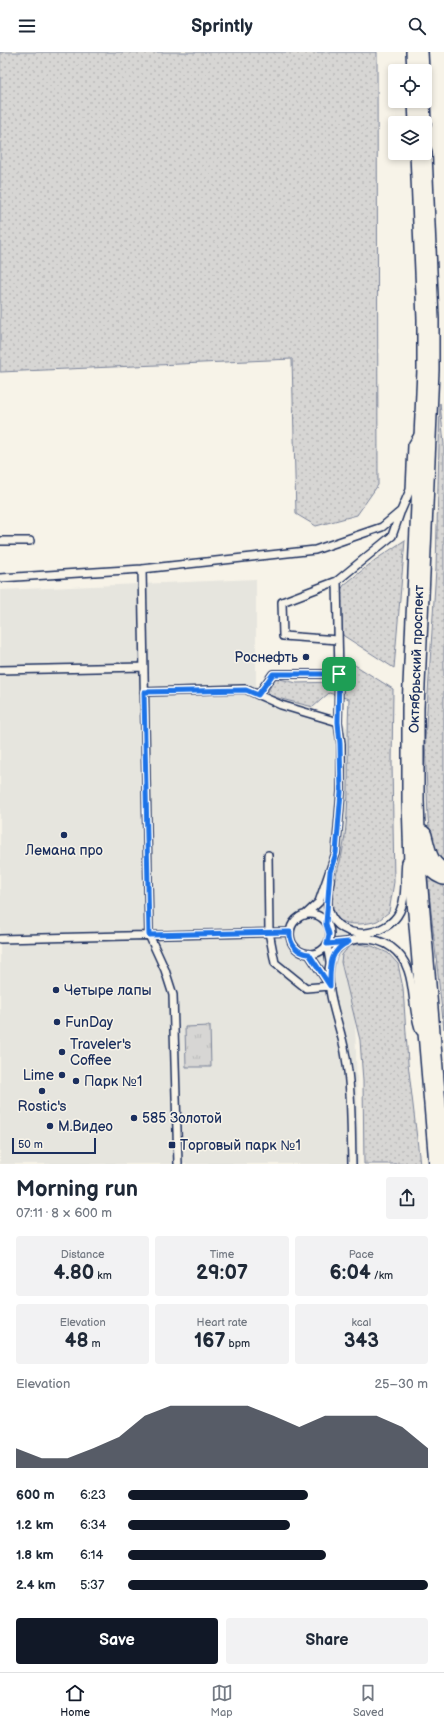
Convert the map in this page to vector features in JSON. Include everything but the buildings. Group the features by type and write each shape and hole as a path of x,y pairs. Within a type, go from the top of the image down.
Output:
{"main road":[{"path":"417,52 418,64"},
{"name":"Октябрьский проспект","path":"421,160 428,319 426,422 413,708 413,800 415,865 440,1164"},
{"path":"413,800 426,858 433,866 444,874"}],"lane":[{"path":"338,640 283,636 282,602 337,581 392,536 410,490 412,445 426,422"},
{"path":"0,578 142,569 315,550 382,527 401,511"},
{"path":"0,541 30,541"},
{"path":"142,569 149,935 165,970 173,996 178,1164"},
{"path":"337,581 339,674 338,722 341,792 336,853 319,902 305,915 294,922 290,932 291,941 294,947 302,953 309,954 319,951 327,944 349,942"},
{"path":"0,670 144,667"},
{"path":"258,695 273,674 339,674"},
{"path":"144,692 246,690 281,705 338,722"},
{"path":"329,908 336,923 347,931 368,933 379,930 388,925 397,916 404,896 413,800"},
{"path":"268,855 269,932 275,963 306,988 330,986"},
{"path":"330,872 329,908 325,921 329,934 327,944 330,964 330,986 346,1058 350,1090 352,1164"},
{"path":"305,915 313,915 325,921 336,923"},
{"path":"0,938 290,932"},
{"path":"330,964 335,952 340,946 360,939 372,940 388,945 399,953 406,964 411,977 416,1018 420,1029 430,1046"},
{"path":"309,954 330,986"}],"shaded area":[{"path":"256,579 256,689 340,720 347,728 359,1164 0,1164 0,590"}],"green space":[{"path":"0,52 377,52 378,485 357,515 316,526 296,514 292,359 0,372"},
{"path":"440,403 444,444 444,865 431,847 428,818 425,740 436,569"},
{"path":"405,540 394,668 344,636 338,628 338,595 344,585 375,560"},
{"path":"342,657 393,689 392,764 394,882 389,912 377,921 360,924 348,923 337,918 334,914 331,900 342,854 347,816 349,699 329,693 313,707 266,695 275,678 297,683 337,682"},
{"path":"427,875 444,882 444,1029"},
{"path":"358,944 372,946 388,953 398,964 403,988 408,1063 420,1164 364,1164 363,1081 360,1040 341,962 342,955 349,946"},
{"path":"210,1026 211,1067 186,1067 185,1027"}],"place":[{"name":"Роснефть","path":"306,657"},
{"name":"Лемана про","path":"64,835"},
{"name":"Четыре лапы","path":"56,990"},
{"name":"FunDay","path":"57,1022"},
{"name":"Traveler's Coffee","path":"62,1052"},
{"name":"Lime","path":"62,1075"},
{"name":"Парк №1","path":"76,1081"},
{"name":"Rostic's","path":"42,1091"},
{"name":"585 Золотой","path":"134,1118"},
{"name":"М.Видео","path":"50,1126"},
{"name":"Торговый парк №1","path":"172,1145"}],"route":[{"path":"273,674 339,674 338,722 341,792 336,853 330,872 329,908 326,924 329,929 329,939 327,944 349,942 340,946 333,955 330,964 330,986 309,954 300,952 293,945 290,938 290,932 149,935 144,692 246,690 258,695 273,674"}]}
